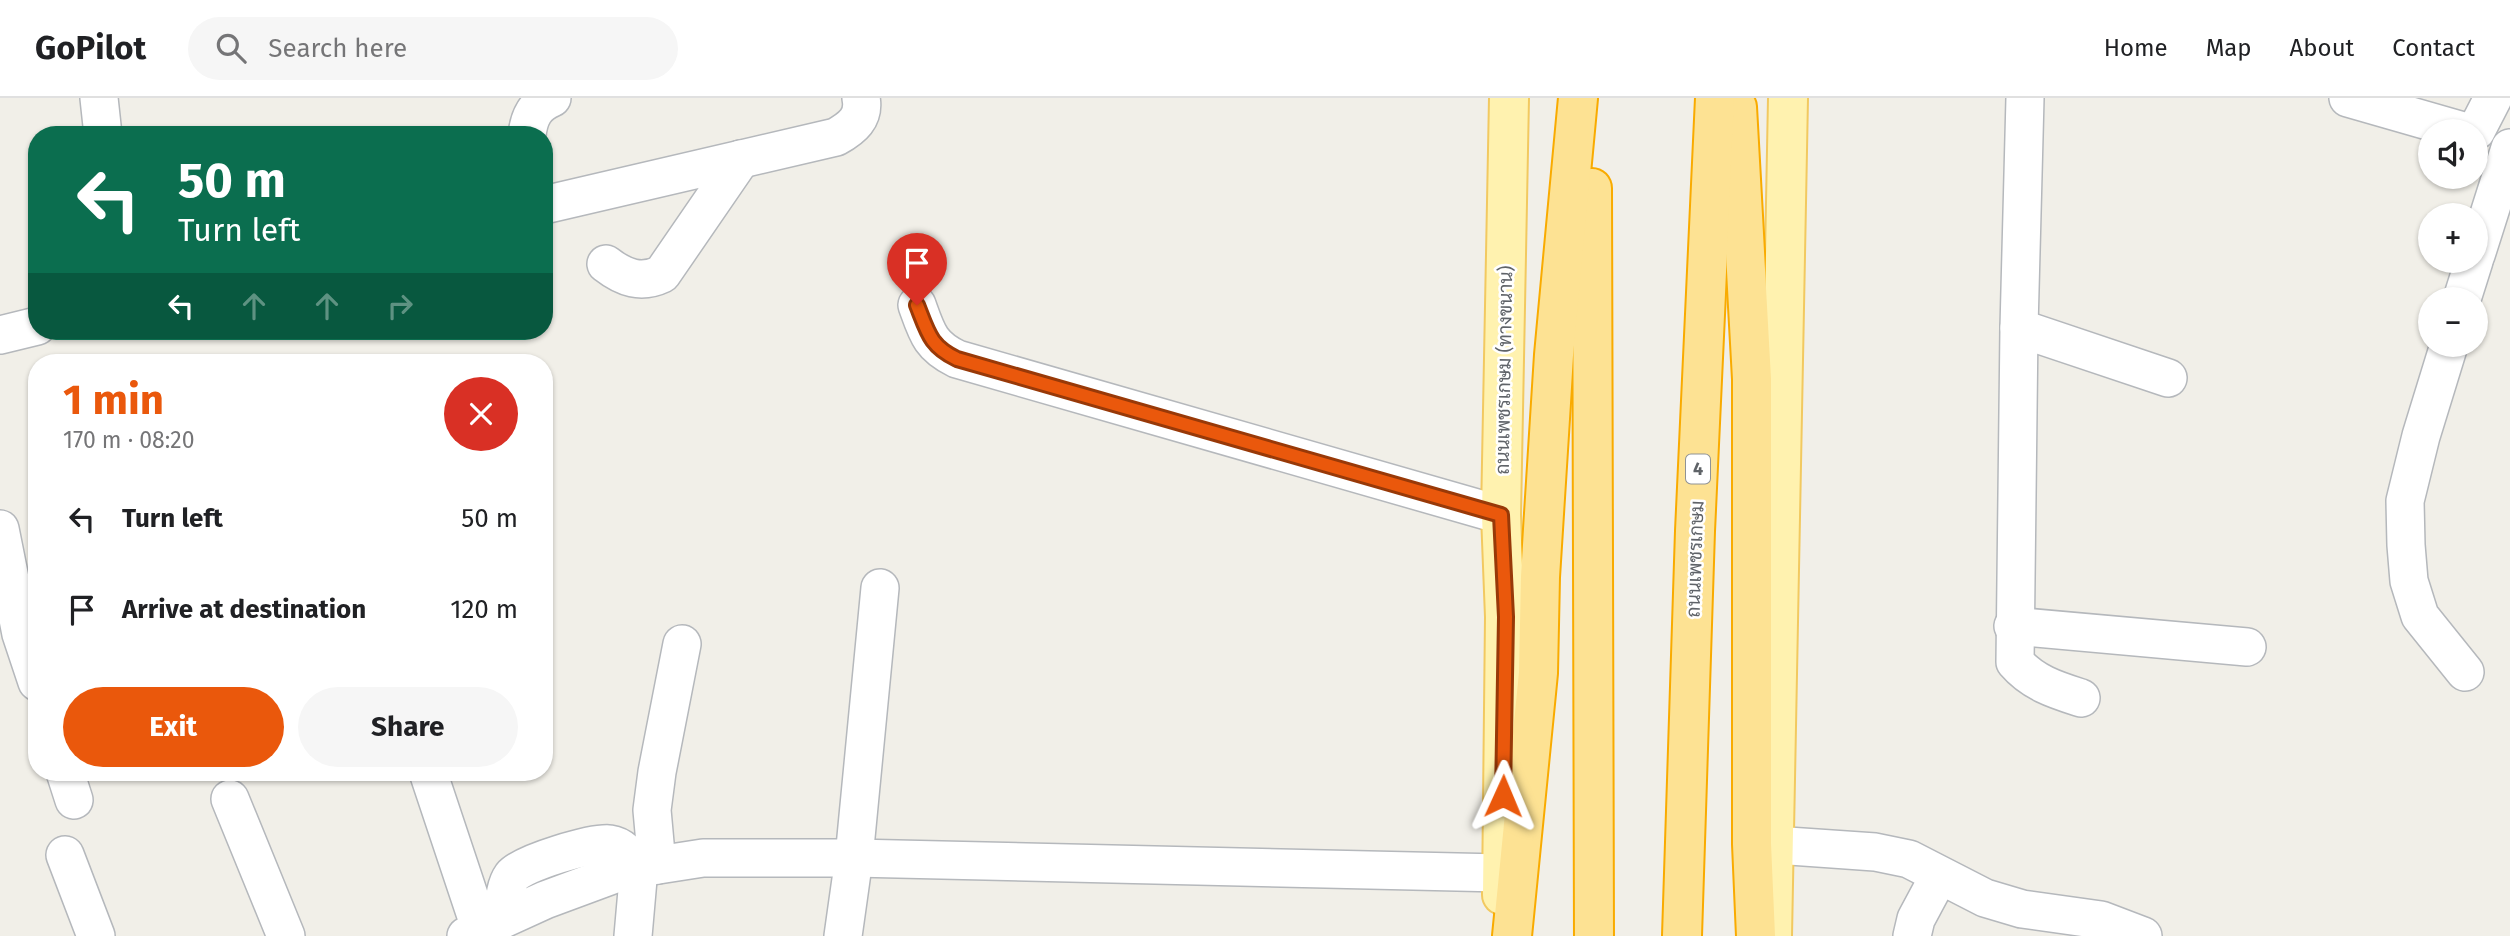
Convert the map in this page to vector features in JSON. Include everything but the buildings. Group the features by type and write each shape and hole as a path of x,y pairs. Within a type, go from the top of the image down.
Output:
{"highway":[{"path":"1512,936 1536,701 1554,355 1578,98"},
{"path":"1592,98 1594,936"},
{"name":"ถนนเพชรเกษม","path":"1682,936 1695,531 1715,98"},
{"path":"1736,98 1752,379 1752,844 1756,936"}],"main road":[{"name":"ถนนเพชรเกษม (ทางขนาน)","path":"1502,936 1506,617 1501,515 1509,98"},
{"path":"1772,936 1788,98"}],"street":[{"path":"99,98 102,126"},
{"path":"529,126 531,114 541,103 552,98"},
{"path":"553,203 836,137 852,128 859,119 861,98"},
{"path":"2025,98 2015,662 2026,674 2049,687 2081,698"},
{"path":"2348,98 2421,119"},
{"path":"2483,119 2493,98"},
{"path":"2488,138 2510,147 2488,217"},
{"path":"606,264 621,275 631,278 650,280 662,274 741,159"},
{"path":"917,305 929,336 939,350 957,359 1501,515"},
{"path":"0,335 28,328"},
{"path":"2019,328 2168,378"},
{"path":"2445,357 2421,436 2405,501 2406,545 2409,581 2420,616 2465,672"},
{"path":"0,529 22,574 21,634 28,655"},
{"path":"843,936 854,858 880,588"},
{"path":"2014,626 2247,647"},
{"path":"633,936 648,867 657,772 682,643"},
{"path":"431,781 483,928 545,900 648,867 703,858 854,858 1501,873"},
{"path":"230,799 286,936"},
{"path":"1775,845 1875,852 1909,859 1985,898 2022,909 2101,920 2143,936"},
{"path":"65,855 96,936"},
{"path":"1912,936 1916,919 1939,876"}],"route":[{"path":"917,305 929,336 939,350 957,359 1501,515 1506,617 1503,796"}]}
